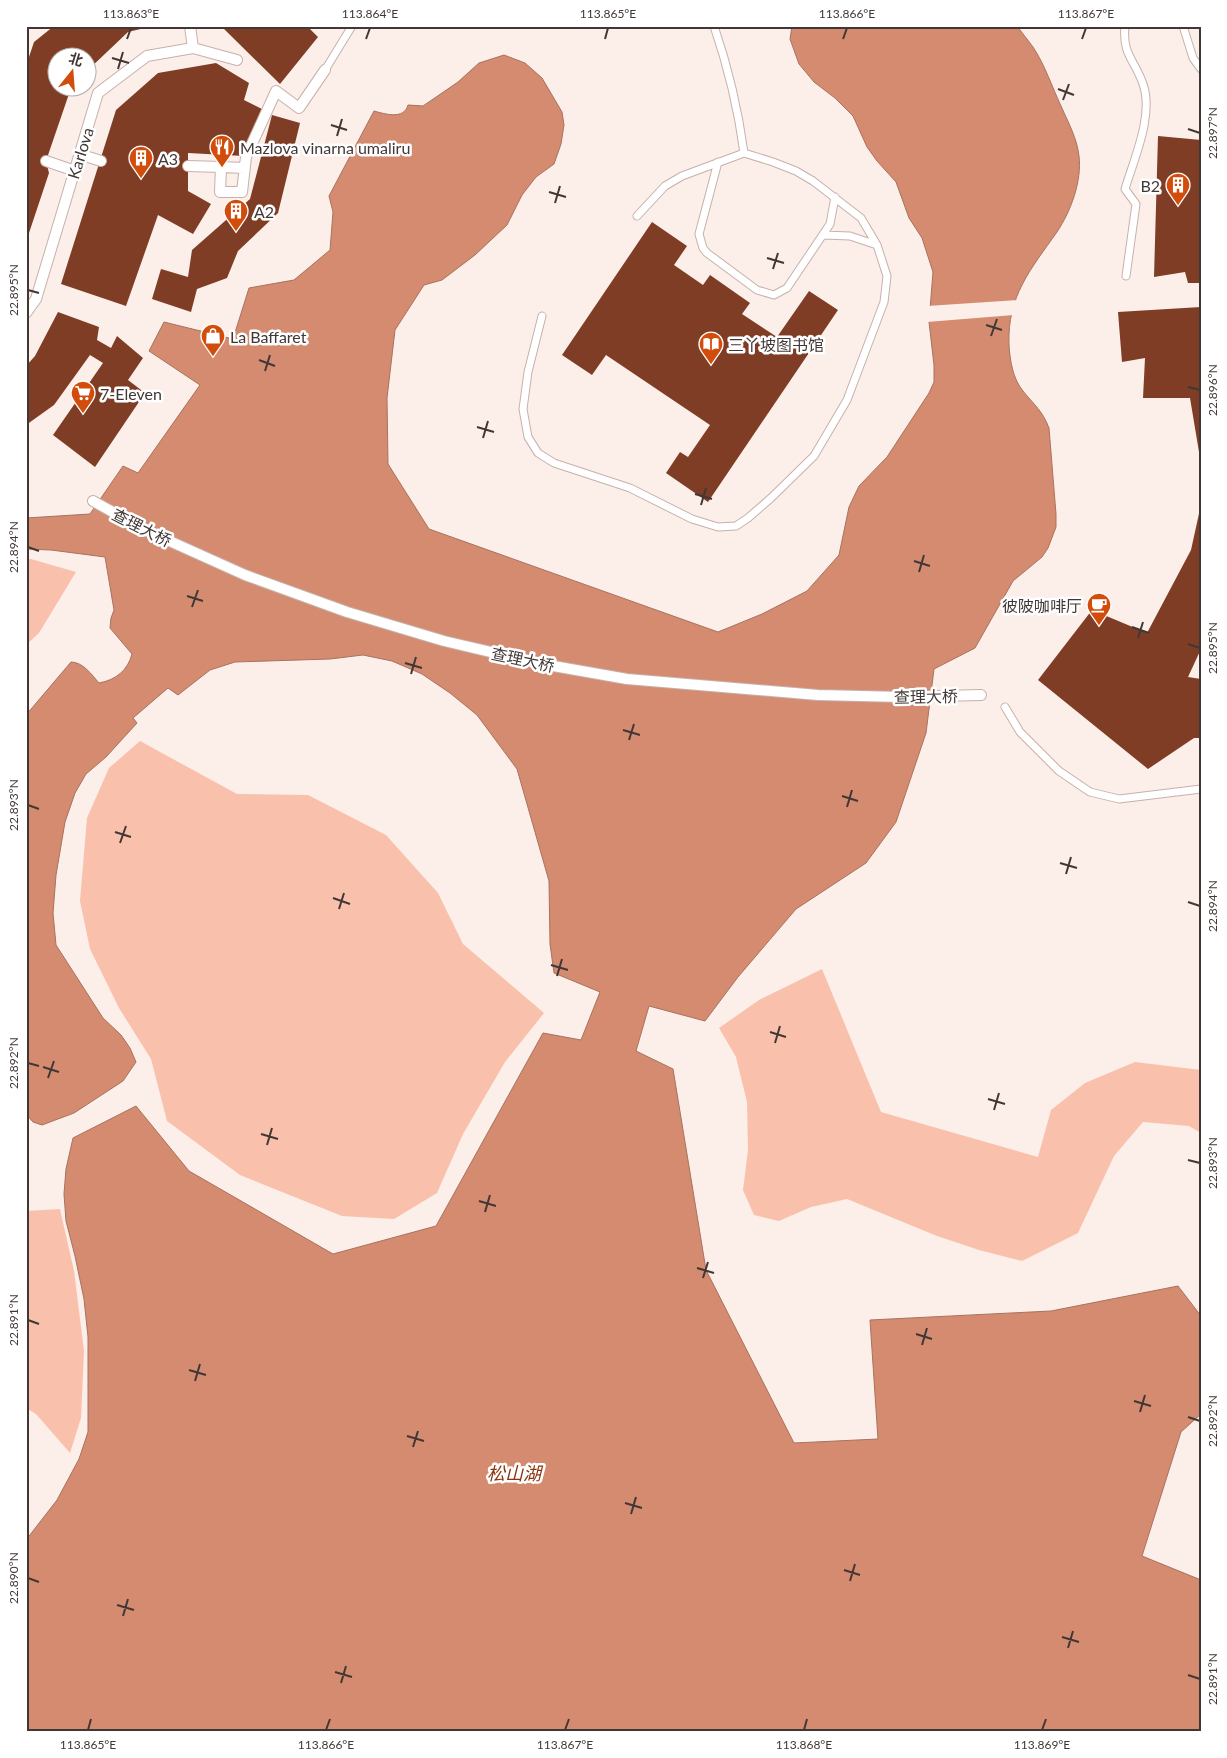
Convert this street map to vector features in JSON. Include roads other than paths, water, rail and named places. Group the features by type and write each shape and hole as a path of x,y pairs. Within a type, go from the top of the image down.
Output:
{"street":[{"path":"190,26 193,48 237,60"},
{"name":"Karlova","path":"26,313 36,299 98,93 147,56 193,48"},
{"path":"221,167 220,192 242,192 246,157 276,91 299,108 325,70"},
{"path":"80,154 100,161"},
{"path":"46,161 75,171"},
{"path":"188,166 245,168"},
{"name":"查理大桥","path":"93,501 146,530 255,579 347,612 444,640 542,664 626,678 818,695 902,697 981,695"}],"lane":[{"path":"325,70 352,26"},
{"path":"714,26 727,62 738,109 744,153"},
{"path":"1125,26 1124,42 1126,52 1143,84 1146,107 1145,121 1125,189 1134,198 1136,204 1126,276"},
{"path":"1183,26 1191,52 1201,69"},
{"path":"542,316 528,372 524,409 528,437 538,453 554,463 630,488 692,519 718,527 736,526 771,498 814,456 846,400 884,302 887,276 877,245 862,218 813,181 796,171 744,153 682,176 666,186 637,216"},
{"path":"718,162 699,234 700,242 707,253 757,290 774,295 787,288 830,224 835,198"},
{"path":"823,235 850,236 877,245"},
{"path":"1005,707 1020,732 1059,771 1090,792 1120,799 1201,789"}],"water":[{"name":"松山湖","path":"792,26 1017,26 1041,61 1074,136 1079,156 1079,175 1067,215 1030,271 1016,297 1009,328 1009,345 1014,375 1023,391 1041,412 1049,428 1056,527 1048,548 1042,557 1013,581 975,648 934,669 926,733 896,822 866,863 796,909 738,977 705,1021 649,1006 636,1051 673,1069 706,1270 794,1443 878,1439 870,1320 1051,1311 1178,1286 1201,1316 1201,1414 1181,1432 1142,1556 1201,1580 1201,1732 26,1732 26,1540 57,1500 79,1459 88,1432 88,1337 84,1299 66,1221 64,1194 66,1169 73,1138 136,1106 189,1171 333,1254 436,1226 543,1033 581,1040 600,992 554,973 550,944 549,881 517,769 477,715 450,693 422,674 392,661 363,655 330,659 235,662 210,670 178,695 168,688 133,718 137,723 106,757 86,774 75,793 65,822 56,875 53,913 56,945 103,1018 121,1035 130,1048 136,1062 123,1081 74,1113 42,1125 33,1122 26,1114 26,715 71,662 83,667 99,683 116,677 128,665 132,654 110,628 114,610 105,557 51,550 26,549 26,518 90,514 123,466 138,473 200,385 149,351 164,322 233,339 249,288 294,280 330,250 333,212 329,196 374,111 394,115 403,113 408,105 423,106 458,82 479,63 504,55 525,63 542,78 562,112 564,125 561,144 554,164 536,177 522,195 507,225 475,255 442,280 424,285 395,330 387,398 388,464 429,529 718,632 762,614 807,591 839,555 849,507 859,486 887,457 929,393 934,382 929,322 933,272 922,238 909,218 896,182 867,147 853,116 835,98 814,82 799,64 790,39"}],"place":[{"name":"Mazlova vinarna umaliru","path":"222,168"},
{"name":"A3","path":"141,179"},
{"name":"B2","path":"1178,206"},
{"name":"A2","path":"236,232"},
{"name":"La Baffaret","path":"213,357"},
{"name":"三丫坡图书馆","path":"711,365"},
{"name":"7-Eleven","path":"83,414"},
{"name":"彼陂咖啡厅","path":"1099,626"}]}
